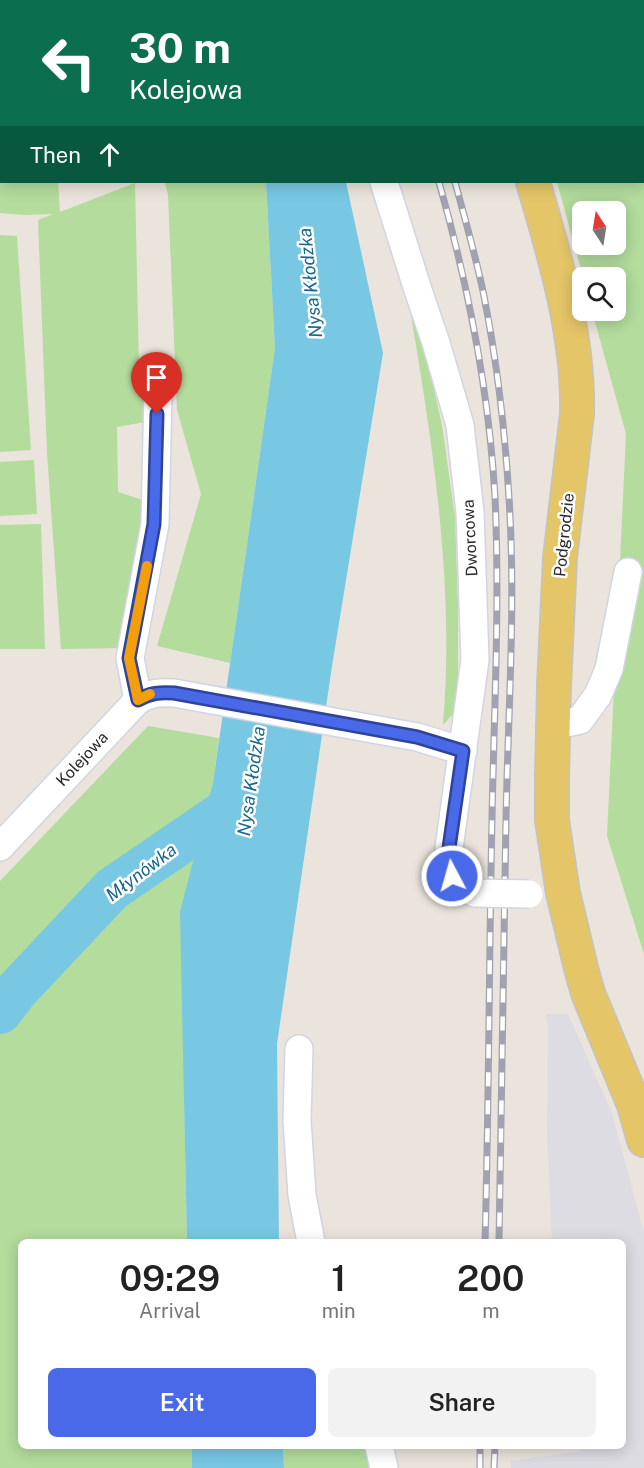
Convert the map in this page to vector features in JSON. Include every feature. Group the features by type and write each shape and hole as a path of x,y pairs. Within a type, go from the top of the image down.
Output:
{"main road":[{"name":"Podgrodzie","path":"533,183 567,318 578,397 578,414 560,558 553,726 552,820 563,893 588,993 634,1105 644,1140"}],"street":[{"name":"Dworcowa","path":"384,183 460,425 470,512 475,660 449,848 452,876 462,886 475,893 563,893"},
{"path":"158,392 154,524 129,658 138,700 148,694 174,693 417,737 463,751"},
{"path":"553,726 580,720 598,694 609,669 628,572"},
{"name":"Kolejowa","path":"0,847 138,700"},
{"path":"299,1049 297,1120 302,1195 310,1239"},
{"path":"380,1449 384,1468"}],"shaded area":[{"path":"546,1014 568,1014 612,1113 644,1233 644,1468 511,1468 511,1461 580,1451 580,1449 626,1449 626,1239 552,1239 547,1135 548,1027"}],"green space":[{"path":"0,183 58,183 60,212 135,183 139,368 150,421 117,427 118,492 146,501 123,648 61,649 47,453 38,220 53,214 0,213"},
{"path":"165,183 266,183 275,348 230,663 157,646 201,494 177,410 168,195"},
{"path":"557,183 644,183 644,954 607,836 626,434 595,321 626,321 626,267 580,267 577,255 626,255 626,201 572,201 572,237"},
{"path":"0,235 17,236 31,450 0,452"},
{"path":"408,298 430,372 442,425 455,517 458,689 453,714 443,725 446,671 444,564 433,457"},
{"path":"34,460 37,514 0,516 0,462"},
{"path":"41,524 45,649 0,649 0,525"},
{"path":"148,726 219,738 184,1094 187,1239 18,1239 18,1449 192,1449 192,1468 0,1468 0,881"},
{"path":"283,1449 367,1449 372,1468 284,1468"}],"water":[{"name":"Nysa Kłodzka","path":"266,183 346,183 383,353 332,666 277,1044 279,1239 187,1239 180,912 213,783 275,348"},
{"path":"192,1449 283,1449 284,1468 192,1468"}],"waterway":[{"name":"Młynówka","path":"0,1012 16,991 112,889 245,798"}],"railway":[{"path":"439,183 476,338 488,417 495,497 497,618 485,1239"},
{"path":"455,183 481,281 493,346 505,447 511,538 512,618 506,819 499,1239"},
{"path":"480,1449 480,1468"},
{"path":"494,1468 495,1449"}],"slow traffic":[{"path":"147,566 129,658 138,700 150,694"}],"route":[{"path":"157,414 154,524 129,658 138,700 148,694 174,693 417,737 463,751 449,848 452,876"}]}
